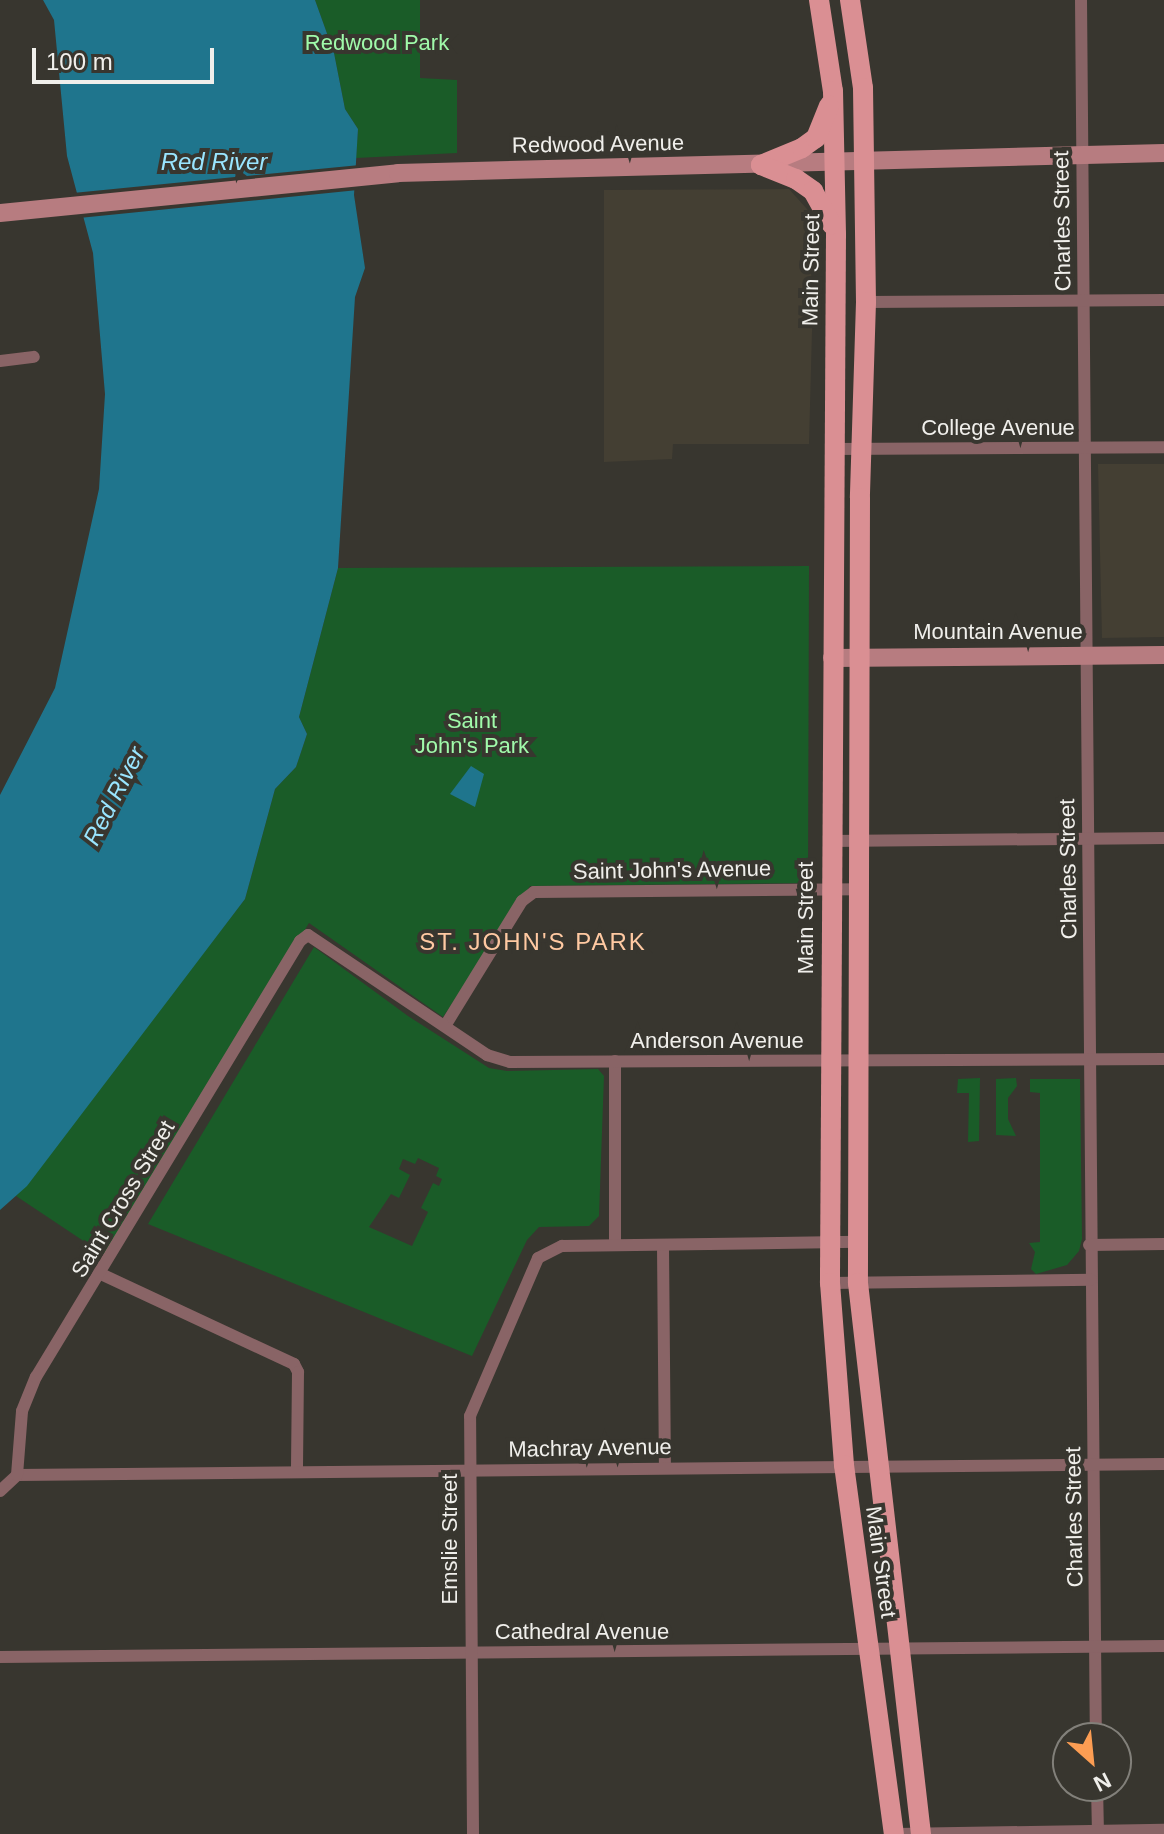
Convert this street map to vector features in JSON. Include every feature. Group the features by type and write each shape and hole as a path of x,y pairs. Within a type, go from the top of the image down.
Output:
{"main road":[{"name":"Main Street","path":"819,0 833,91 836,234 830,1283 844,1465 896,1834"},
{"name":"Main Street","path":"850,0 863,88 866,302 862,447 858,1283 921,1833"},
{"path":"761,165 802,148 816,138 833,91"},
{"name":"Redwood Avenue","path":"0,213 398,173 1164,153"},
{"path":"761,165 796,179 813,191 836,234"},
{"name":"Mountain Avenue","path":"832,658 1164,655"}],"street":[{"name":"Charles Street","path":"1081,0 1089,1245 1096,1722"},
{"path":"866,302 1164,300"},
{"path":"0,361 34,357"},
{"name":"College Avenue","path":"833,449 1164,447"},
{"path":"831,841 1164,838"},
{"name":"Saint John's Avenue","path":"445,1026 522,901 534,892 860,889"},
{"name":"Anderson Avenue","path":"308,935 487,1055 510,1062 1164,1059"},
{"name":"Saint Cross Street","path":"17,1475 22,1411 36,1377 292,955 308,935"},
{"path":"615,1061 615,1245 858,1242"},
{"path":"1089,1245 1164,1244"},
{"name":"Emslie Street","path":"473,1834 470,1416 538,1258 562,1246 615,1245"},
{"path":"663,1246 665,1467"},
{"path":"101,1274 294,1364 298,1372 297,1471"},
{"path":"830,1283 1091,1280"},
{"name":"Machray Avenue","path":"17,1475 1164,1464"},
{"path":"0,1491 17,1475"},
{"name":"Cathedral Avenue","path":"0,1657 1164,1646"},
{"path":"1097,1802 1098,1832"},
{"path":"896,1834 1164,1830"}],"shaded area":[{"path":"789,189 815,218 809,444 673,444 672,459 604,462 604,190"},
{"path":"1098,464 1164,464 1164,637 1102,638"}],"green space":[{"name":"Redwood Park","path":"315,0 420,0 420,78 457,80 457,153 356,158 358,129 345,109 334,53"},
{"name":"Saint John's Park","path":"809,566 808,883 530,886 443,1017 309,923 106,1256 16,1196 245,899 275,789 296,767 307,734 299,717 338,568"},
{"path":"314,947 408,1016 489,1068 507,1071 598,1069 604,1076 599,1216 589,1226 539,1227 527,1240 472,1356 148,1224","holes":["418,1158 439,1168 436,1176 442,1179 439,1186 433,1183 421,1208 428,1212 412,1246 369,1227 391,1194 399,1198 410,1175 399,1169 403,1159 415,1164"]},
{"path":"980,1078 979,1141 968,1142 969,1093 957,1093 958,1079"},
{"path":"1016,1078 1017,1086 1008,1098 1008,1119 1016,1136 996,1135 996,1079"},
{"path":"1030,1079 1080,1079 1082,1239 1079,1251 1067,1265 1036,1274 1031,1269 1035,1252 1029,1243 1040,1242 1040,1093 1030,1092"}],"water":[{"name":"Red River","path":"43,0 315,0 334,53 345,109 358,129 354,195 365,268 355,297 338,568 299,717 307,734 296,767 275,789 245,899 27,1186 0,1210 0,795 55,688 99,489 105,394 93,253 67,156 54,20"},
{"path":"471,766 484,774 475,807 450,794"}],"pier":[{"path":"360,165 358,190 79,218 73,193 235,177 240,171 247,176"}],"district":[{"name":"ST. JOHN'S PARK","path":"533,942"}]}
